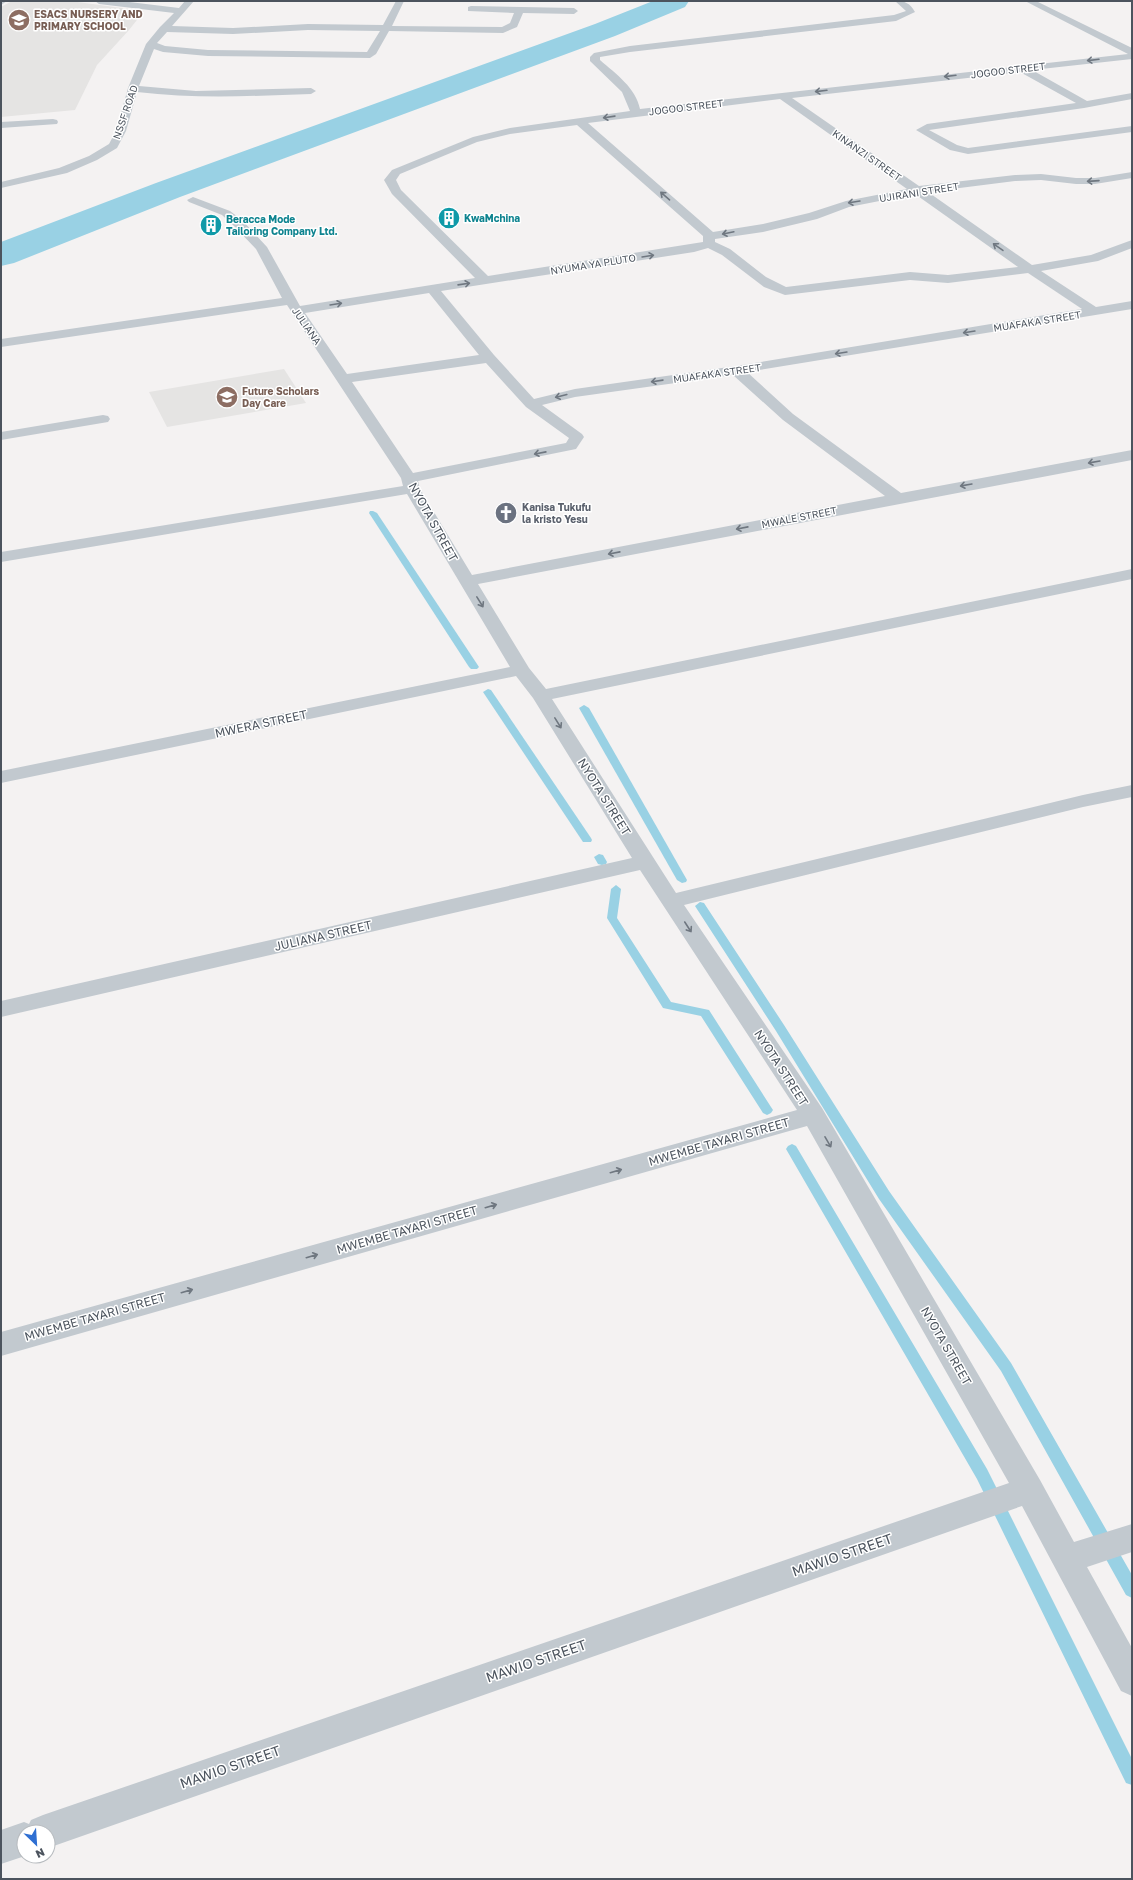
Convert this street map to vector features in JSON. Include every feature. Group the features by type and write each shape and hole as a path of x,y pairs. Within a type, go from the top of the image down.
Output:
{"street":[{"path":"100,1 182,11"},
{"name":"NSSF ROAD","path":"1,185 63,171 93,158 113,146 121,131 133,88 151,44 190,1"},
{"path":"151,44 163,49 208,53 370,55 374,52 400,1"},
{"path":"636,113 635,104 624,88 595,61 595,57 612,51 896,18 910,12 908,7 899,1"},
{"path":"1029,1 1132,52"},
{"path":"470,9 574,11"},
{"path":"163,29 234,31 308,27 503,30 514,25 519,10"},
{"name":"JOGOO STREET","path":"485,281 396,192 390,180 396,172 473,140 510,131 636,113 1132,56"},
{"path":"1020,68 1083,103 1084,105"},
{"path":"133,88 171,93 196,94 311,91"},
{"name":"KINANZI STREET","path":"782,96 1030,269 1095,312"},
{"path":"1132,96 1084,105 927,127 921,130 954,148 968,151 1132,129"},
{"path":"579,121 709,235 709,240 750,271 777,289 785,291 910,276 948,279 1030,269 1094,258 1132,244"},
{"path":"1,125 54,122"},
{"name":"UJIRANI STREET","path":"709,240 733,232 763,228 813,216 846,204 918,190 1015,178 1041,177 1076,181 1095,181 1132,175"},
{"name":"JULIANA","path":"193,200 226,212 261,247 294,306 408,480"},
{"name":"NYUMA YA PLUTO","path":"1,343 432,289 694,248 709,240"},
{"path":"1,557 408,480 571,446 577,437 532,404 489,358 432,289"},
{"name":"MUAFAKA STREET","path":"532,404 575,393 736,370 1132,305"},
{"path":"343,379 489,358"},
{"path":"736,370 788,417 898,498"},
{"path":"1,436 102,419"},
{"name":"MWALE STREET","path":"466,581 898,498 1132,455"},
{"name":"NYOTA STREET","path":"408,480 466,581 521,670 541,696 645,862 813,1115 1029,1490 1132,1680"},
{"path":"541,696 1132,574"},
{"name":"MWERA STREET","path":"1,777 521,670"},
{"path":"672,902 1083,801 1132,791"},
{"name":"JULIANA STREET","path":"1,1009 645,862"},
{"name":"MWEMBE TAYARI STREET","path":"1,1344 813,1115"},
{"name":"MAWIO STREET","path":"56,1827 1029,1490"},
{"path":"1067,1559 1132,1538"},
{"path":"1,1847 16,1842"}],"shaded area":[{"path":"12,1 70,1 144,11 97,65 75,110 1,117 1,7"},
{"name":"Future Scholars Day Care","path":"284,369 306,403 167,427 149,392"}],"waterway":[{"path":"1,255 168,190 605,30 676,1"},
{"path":"373,513 474,667"},
{"path":"488,692 587,840"},
{"path":"584,708 682,880"},
{"path":"599,857 602,862"},
{"path":"616,889 612,918 667,1005 705,1013 767,1110"},
{"path":"700,906 780,1028 884,1195 1006,1367 1132,1590"},
{"path":"792,1149 982,1474 1132,1777"}],"place":[{"name":"ESACS NURSERY AND PRIMARY SCHOOL","path":"19,20"},
{"name":"KwaMchina","path":"449,218"},
{"name":"Beracca Mode Tailoring Company Ltd.","path":"211,225"},
{"name":"Future Scholars Day Care","path":"227,397"},
{"name":"Kanisa Tukufu la kristo Yesu","path":"506,513"}]}
